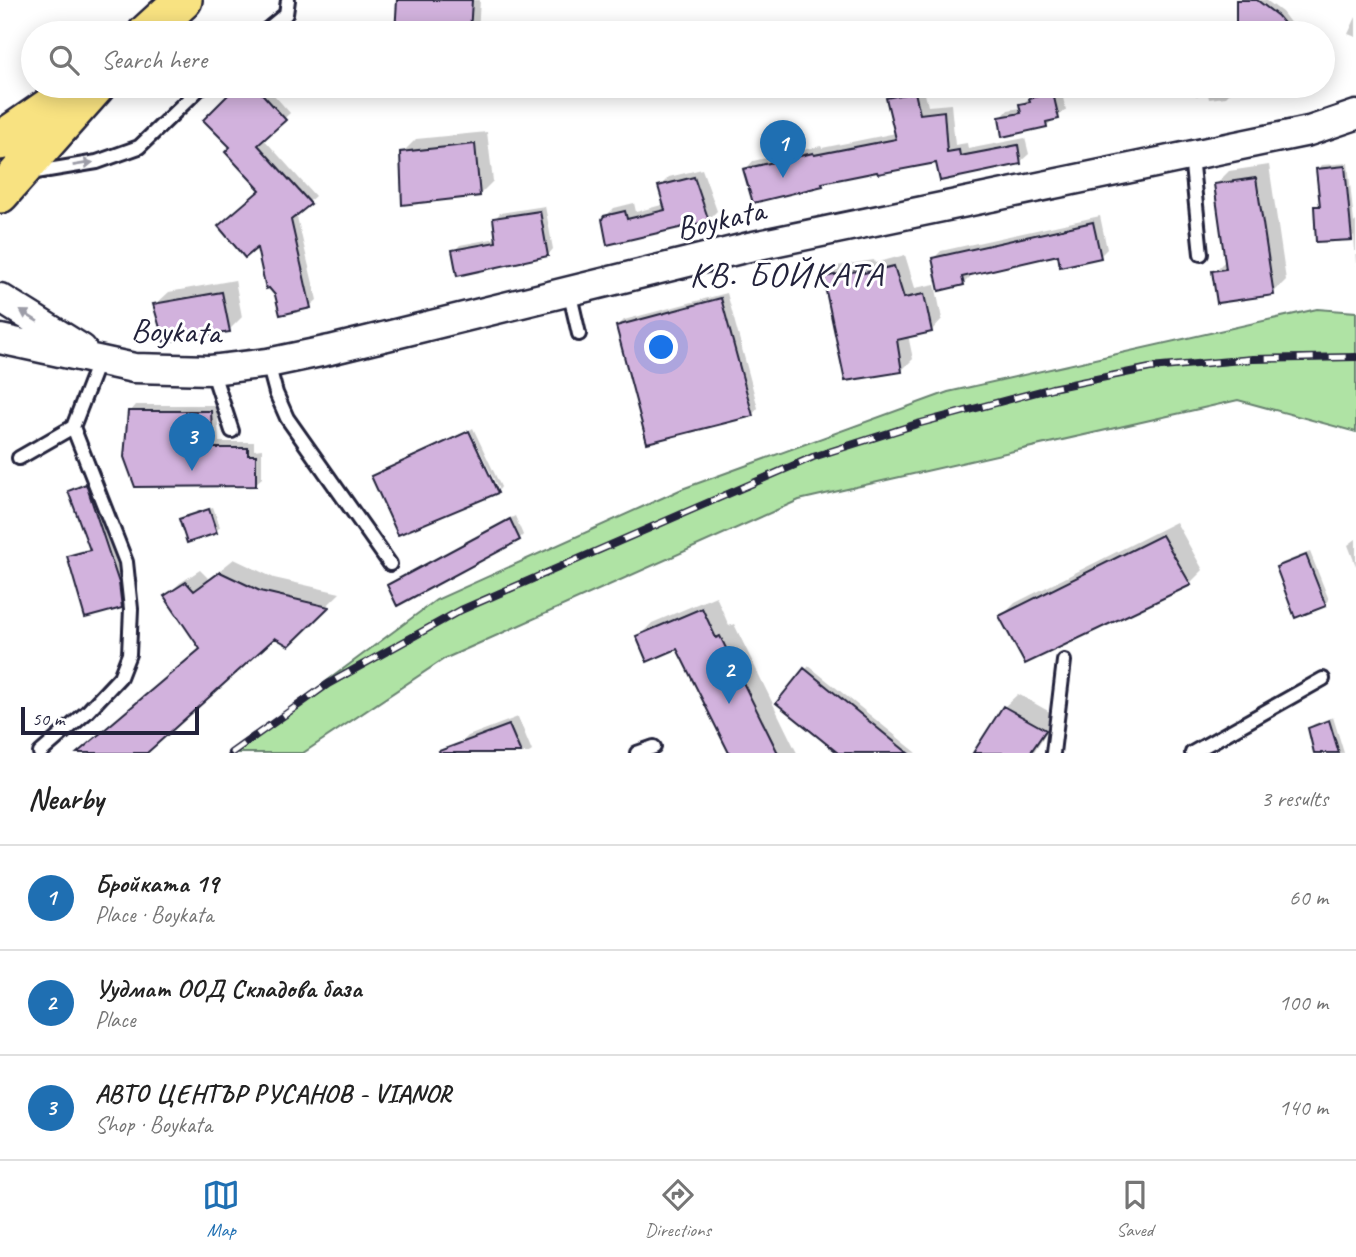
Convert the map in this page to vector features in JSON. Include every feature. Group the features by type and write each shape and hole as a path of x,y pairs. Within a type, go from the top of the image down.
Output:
{"main road":[{"path":"160,21 183,0"},
{"path":"0,141 63,98"},
{"path":"8,184 85,98"}],"street":[{"name":"Boykata","path":"0,339 134,368 211,370 268,362 330,350 748,247 1309,131 1356,115"},
{"name":"Boykata","path":"0,298 99,359"}],"lane":[{"path":"278,21 286,14 288,0"},
{"path":"8,184 97,162 139,147 190,98"},
{"path":"1191,156 1201,254"},
{"path":"569,291 579,334"},
{"path":"19,458 73,427 99,359"},
{"path":"268,362 276,393 287,418 390,564"},
{"path":"211,370 232,431"},
{"path":"40,753 87,712 120,677 129,654 131,609 126,562 73,427"},
{"path":"1053,753 1064,661"},
{"path":"1192,753 1323,679"},
{"path":"637,753 654,747"}],"green space":[{"path":"1317,309 1356,312 1356,432 1238,400 799,500 444,659 303,753 230,753 436,600 682,489 948,392"}],"building":[{"path":"397,0 472,0 471,21 396,21"},
{"path":"1236,0 1257,0 1282,21 1236,21"},
{"path":"225,98 266,98 286,120 258,145 311,204 291,220 311,308 280,315 275,295 269,288 266,289 257,248 245,258 218,226 260,190 225,152 230,147 203,120"},
{"path":"886,98 916,98 920,114 944,111 947,152 959,150 960,156 1018,145 1021,164 940,181 936,163 822,183 823,186 753,203 743,169 813,153 814,155 896,139"},
{"path":"1029,98 1054,98 1059,119 1046,122 1047,127 1002,137 999,117 1021,113 1019,104 1030,102"},
{"path":"475,144 480,196 402,205 400,152"},
{"path":"1345,166 1352,240 1316,242 1314,206 1320,206 1316,169"},
{"path":"694,177 709,221 607,245 602,219 604,216 625,211 627,219 665,210 658,186"},
{"path":"1256,178 1274,295 1217,303 1212,271 1226,269 1214,184"},
{"path":"540,211 548,256 457,276 452,250 496,242 493,218"},
{"path":"1093,222 1101,258 1060,267 1058,255 962,277 964,285 939,291 932,258"},
{"path":"894,266 904,298 924,294 932,332 897,340 902,372 845,381 823,277 863,270 864,273"},
{"path":"222,292 230,332 164,342 153,304"},
{"path":"721,298 753,416 647,443 616,326"},
{"path":"128,411 211,411 213,448 248,448 248,455 256,455 256,486 135,487 124,457"},
{"path":"469,431 498,493 398,535 371,476"},
{"path":"86,484 119,583 122,608 85,618 67,556 90,550 68,491"},
{"path":"209,509 217,533 187,543 179,519"},
{"path":"510,519 520,540 397,606 387,585"},
{"path":"1162,535 1191,585 1025,664 999,616"},
{"path":"1306,555 1326,606 1295,618 1276,567"},
{"path":"220,572 260,591 329,607 289,646 275,638 147,753 77,753 200,649 164,596 186,582 194,591"},
{"path":"702,608 716,638 720,636 778,753 729,753 677,649 647,662 636,636"},
{"path":"804,668 908,753 838,753 776,703"},
{"path":"1003,706 1046,730 1030,753 973,753"},
{"path":"1329,720 1339,753 1314,753 1308,728"},
{"path":"509,725 521,753 439,751"}],"railway":[{"path":"231,753 328,684 461,610 813,457 917,424 1052,388 1150,368 1253,359 1356,357"}],"place":[{"name":"Бройката 19","path":"783,178"},
{"name":"АВТО ЦЕНТЪР РУСАНОВ - VIANOR","path":"192,471"},
{"name":"Уудмат ООД Складова база","path":"729,704"}],"district":[{"name":"КВ. БОЙКАТА","path":"787,274"}]}
